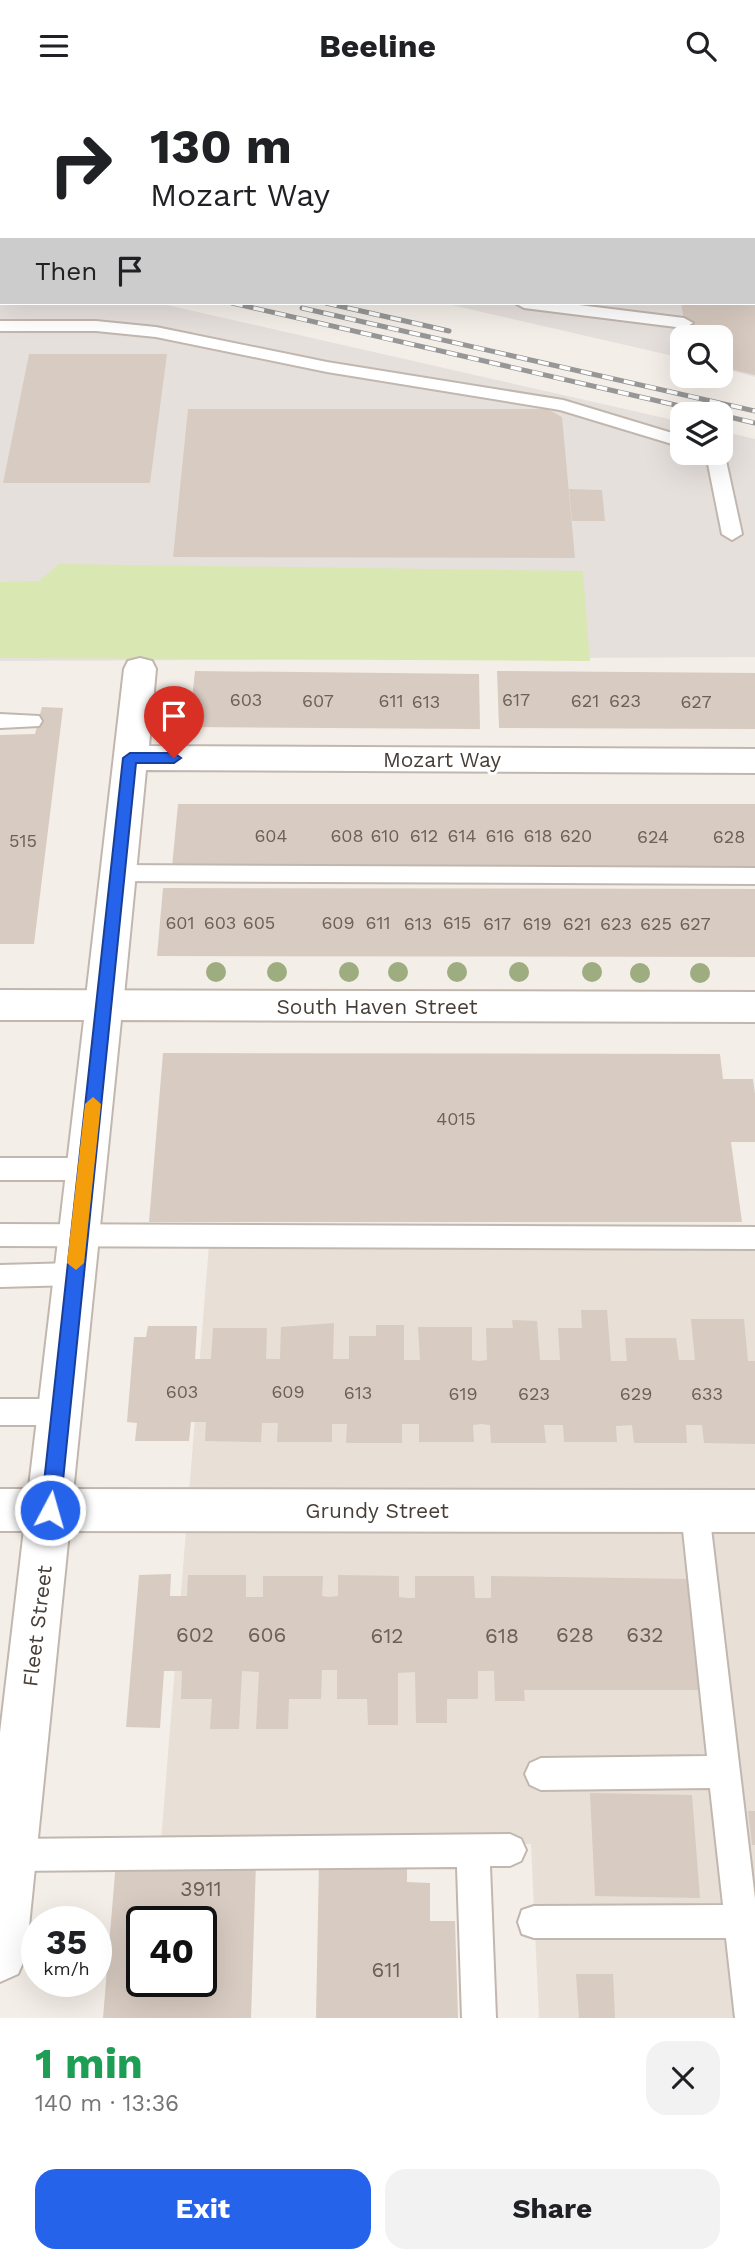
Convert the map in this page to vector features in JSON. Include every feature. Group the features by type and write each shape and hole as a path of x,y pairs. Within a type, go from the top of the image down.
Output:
{"street":[{"name":"Fleet Street","path":"0,1956 140,669"},
{"name":"Mozart Way","path":"130,758 755,761"},
{"name":"South Haven Street","path":"0,1005 755,1007"},
{"name":"Grundy Street","path":"0,1510 755,1511"}],"lane":[{"path":"540,305 684,323"},
{"path":"0,326 96,326 156,332 327,367 563,405 670,438"},
{"path":"718,465 732,534"},
{"path":"0,721 31,721"},
{"path":"117,873 755,876"},
{"path":"0,1169 85,1169"},
{"path":"0,1235 77,1255"},
{"path":"0,1276 77,1255 755,1238"},
{"path":"0,1412 61,1412"},
{"path":"695,1511 752,2018"},
{"path":"541,1773 724,1772"},
{"path":"473,1850 479,2018"},
{"path":"11,1855 510,1850"},
{"path":"534,1922 741,1921"}],"shaded area":[{"path":"0,305 167,305 670,419 670,465 733,465 733,434 755,439 755,657 0,661"},
{"path":"452,305 755,305 755,377 733,371 733,325 670,325 670,355"},
{"path":"755,1229 755,2018 539,2018 531,1844 161,1841 210,1232"}],"green space":[{"path":"59,564 583,571 590,661 0,658 0,582 39,581"}],"building":[{"path":"681,305 755,305 755,375 733,370 733,325 685,325"},
{"path":"29,354 167,354 150,483 3,483"},
{"path":"188,409 547,409 562,417 575,558 173,557"},
{"path":"569,489 602,490 605,521 572,521"},
{"path":"195,671 479,674 480,729 189,727"},
{"path":"497,671 755,673 755,729 499,728"},
{"path":"42,707 63,708 34,944 0,944 0,735 35,734"},
{"path":"178,804 755,804 755,867 172,867"},
{"path":"163,888 755,889 755,957 157,956"},
{"path":"163,1053 720,1054 723,1079 753,1079 755,1094 755,1142 731,1142 742,1222 149,1222"},
{"path":"581,1310 607,1310 611,1361 627,1361 625,1338 676,1338 679,1360 695,1360 691,1319 744,1319 748,1361 755,1361 755,1444 704,1443 702,1425 686,1425 687,1443 634,1443 632,1425 616,1426 617,1442 564,1442 563,1425 544,1425 546,1443 491,1443 490,1425 481,1424 473,1425 474,1442 419,1442 419,1424 402,1424 402,1443 346,1443 347,1424 332,1424 332,1442 277,1442 278,1423 262,1423 261,1442 205,1441 206,1422 191,1422 189,1441 135,1441 137,1423 127,1422 134,1337 146,1337 148,1326 197,1326 195,1359 211,1359 213,1328 267,1328 266,1359 280,1359 281,1327 334,1323 333,1359 349,1359 349,1336 376,1336 376,1325 404,1325 404,1360 420,1360 418,1327 472,1327 472,1360 479,1361 487,1360 486,1328 513,1328 512,1320 537,1321 540,1360 560,1360 558,1328 582,1328"},
{"path":"171,1574 170,1596 187,1596 188,1575 246,1575 246,1597 263,1597 263,1576 323,1576 322,1596 328,1597 338,1596 338,1575 399,1576 399,1597 407,1598 415,1598 415,1576 474,1576 475,1598 491,1598 491,1576 692,1579 703,1690 524,1690 525,1701 495,1701 494,1671 478,1671 478,1699 447,1699 447,1723 416,1723 415,1672 398,1673 398,1725 368,1725 367,1699 337,1699 337,1670 322,1670 321,1699 289,1699 288,1729 256,1729 259,1672 242,1671 239,1729 210,1729 212,1699 181,1699 182,1671 164,1671 160,1728 126,1727 139,1575"},
{"path":"590,1793 692,1795 700,1898 595,1896"},
{"path":"748,1811 755,1811 755,1845 752,1845"},
{"path":"116,1861 256,1862 251,2018 103,2018 105,1997 112,1997 112,1909"},
{"path":"319,1863 407,1864 407,1882 430,1883 430,1921 455,1921 458,2018 316,2018"},
{"path":"576,1974 613,1974 615,2018 579,2018"}],"railway":[{"path":"241,305 670,404"},
{"path":"335,305 449,331"},
{"path":"302,308 755,411"},
{"path":"733,418 755,423"}],"slow traffic":[{"path":"76,1263 93,1104"}],"route":[{"path":"50,1510 130,758 174,758"}]}
